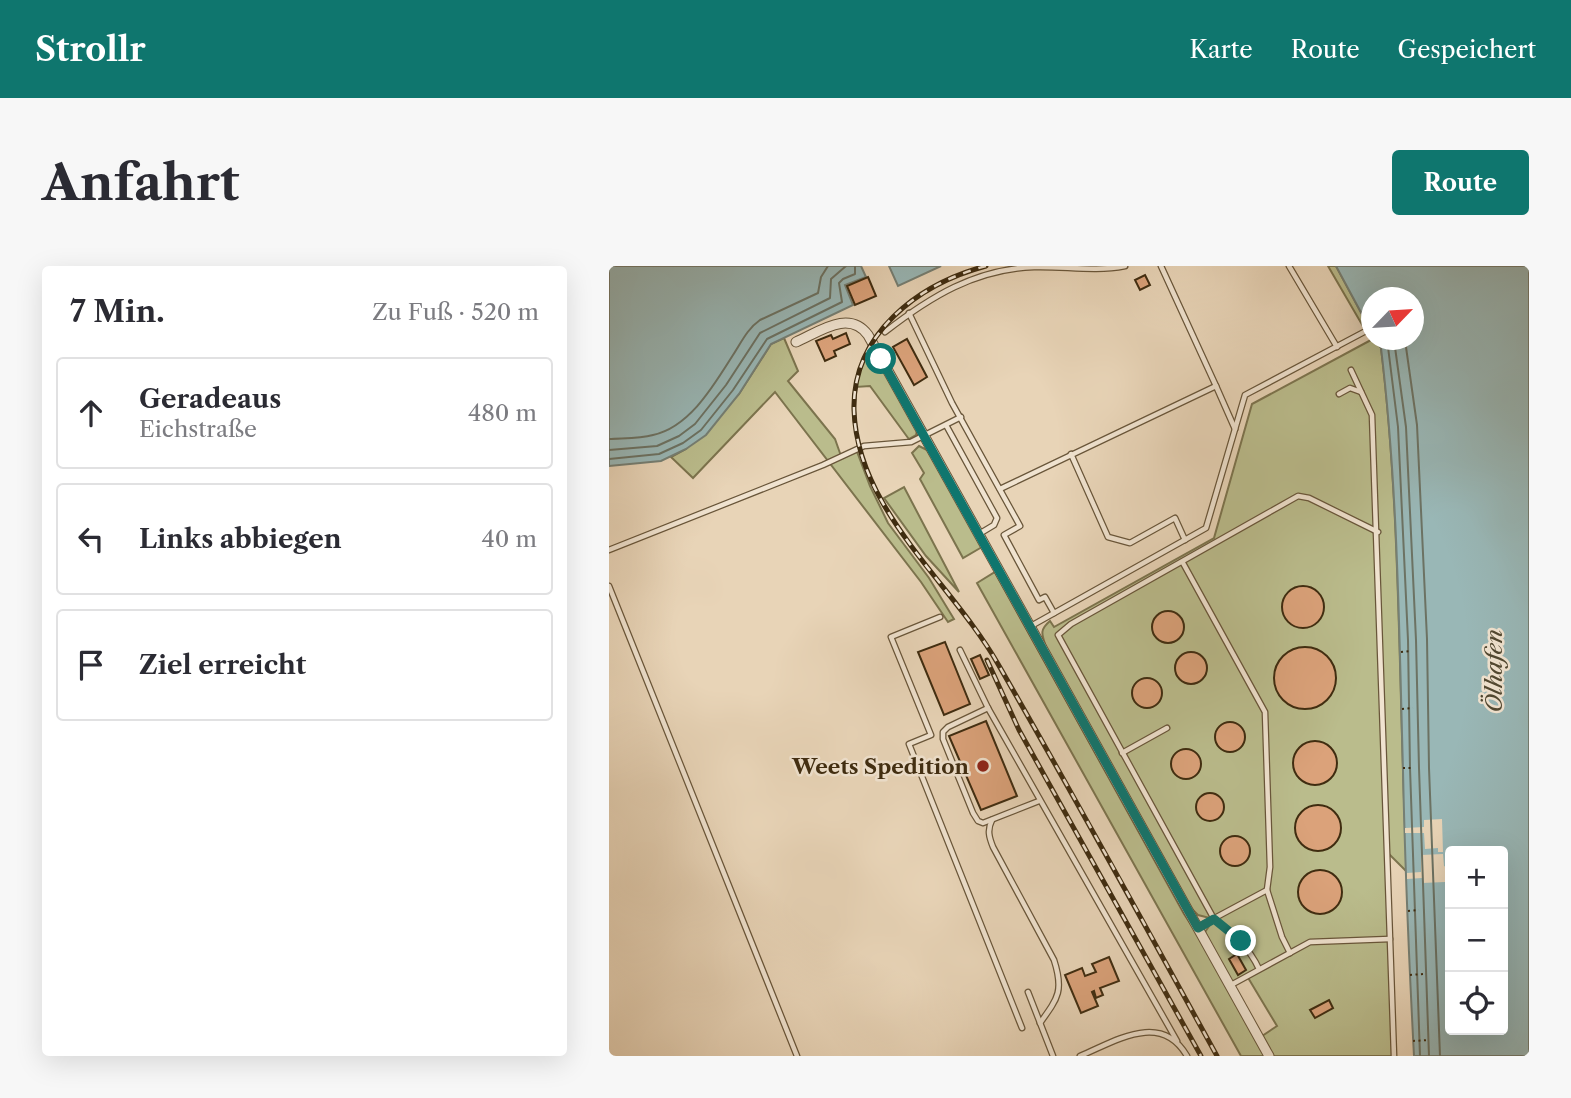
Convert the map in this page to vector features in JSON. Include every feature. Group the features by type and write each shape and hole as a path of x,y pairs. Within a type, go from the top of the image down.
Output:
{"street":[{"path":"796,342 843,322 860,326 868,335 1269,1056"}],"lane":[{"path":"885,332 950,287 1000,271 1036,267 1085,270 1123,266"},
{"path":"1161,266 1235,429"},
{"path":"1289,266 1337,347"},
{"path":"909,313 961,418 1020,526 1004,536 1039,600 1045,597 1054,613"},
{"path":"1030,626 1206,528 1245,396 1361,334"},
{"path":"1351,370 1373,415 1394,1056"},
{"path":"1000,489 1216,386"},
{"path":"1339,394 1350,388 1361,392"},
{"path":"609,550 823,465 856,449 911,442 961,418"},
{"path":"946,425 997,518 994,525 979,534"},
{"path":"1071,454 1108,537 1130,543 1175,519 1185,540"},
{"path":"1259,969 1241,941 1214,919 1058,635 1071,624 1298,496 1309,498 1378,532"},
{"path":"1183,563 1265,712 1270,867 1267,890 1290,953"},
{"path":"609,586 797,1056"},
{"path":"940,617 891,637 931,735 909,744 1022,1028"},
{"path":"960,650 1039,801 1188,1056"},
{"path":"988,708 943,732 943,739 973,813 978,821 983,823 1039,801"},
{"path":"1122,753 1167,728"},
{"path":"992,820 989,836 993,847 1059,974 1061,988 1058,999 1040,1023"},
{"path":"1198,928 1267,890"},
{"path":"1230,986 1310,942 1390,939"},
{"path":"1028,992 1053,1056"},
{"path":"1080,1056 1138,1033 1158,1032 1177,1041"}],"path":[{"path":"1401,652 1411,651"},
{"path":"1402,709 1413,708"},
{"path":"1403,768 1414,768"},
{"path":"1408,911 1419,911"},
{"path":"1410,975 1424,974"},
{"path":"1413,1041 1428,1040"}],"green space":[{"path":"1328,266 1336,266 1361,312 1361,323"},
{"path":"784,338 798,371 788,381 835,439 841,456 856,449 888,523 929,578 954,619 948,622 921,582 775,392 693,478 671,457 686,449 739,394 771,344"},
{"path":"872,342 917,431 916,435 909,439 911,442 870,386 856,387 863,359"},
{"path":"1361,345 1361,350 1381,350 1393,479 1407,872 1389,854 1394,1056 1241,1056 977,583 995,572 1184,914 1227,979 1205,932 1214,919 1198,915 1192,909 1046,647 1042,633 1050,621 1054,627 1214,538 1252,404","holes":["1247,976 1277,1026 1259,1038 1230,985"]},
{"path":"919,446 929,451 982,547 963,558 920,479 924,473 912,453"},
{"path":"904,487 959,592 926,556 884,498"}],"water":[{"path":"609,266 861,266 866,277 845,285 853,305 771,344 739,394 706,435 686,449 661,461 609,466"},
{"path":"889,266 941,266 898,286"},
{"name":"Ölhafen","path":"1336,266 1529,266 1529,1056 1414,1056 1399,612 1387,401 1381,350 1424,350 1424,287 1361,287 1361,312"}],"pier":[{"path":"1442,819 1443,852 1438,852 1438,848 1425,849 1424,833 1405,833 1405,828 1424,827 1424,820"},
{"path":"1443,854 1445,882 1422,883 1422,878 1407,879 1407,873 1421,872 1421,855"}],"building":[{"path":"1145,275 1150,285 1140,290 1135,280"},
{"path":"868,277 876,296 855,305 847,286"},
{"path":"846,333 850,344 834,351 836,356 825,361 816,341 831,335 833,339"},
{"path":"907,339 927,377 914,385 893,347"},
{"path":"1303,586 1318,592 1324,607 1318,622 1303,628 1288,622 1282,607 1288,592"},
{"path":"1168,611 1179,616 1184,627 1179,638 1168,643 1157,638 1152,627 1157,616"},
{"path":"945,642 970,704 944,715 918,652"},
{"path":"1305,647 1317,649 1327,656 1334,666 1334,690 1327,700 1317,707 1305,709 1293,707 1283,700 1276,690 1274,678 1276,666 1283,656 1293,649"},
{"path":"1191,652 1202,657 1207,668 1202,679 1191,684 1180,679 1175,668 1180,657"},
{"path":"980,655 989,675 980,679 971,659"},
{"path":"1147,678 1158,682 1162,693 1158,704 1147,708 1136,704 1132,693 1136,682"},
{"name":"Weets Spedition","path":"986,721 1017,796 981,810 949,736"},
{"path":"1230,722 1241,726 1245,737 1241,748 1230,752 1219,748 1215,737 1219,726"},
{"path":"1315,741 1330,748 1337,763 1330,778 1315,785 1300,778 1293,763 1300,748"},
{"path":"1186,749 1192,750 1200,758 1200,770 1192,778 1186,779 1180,778 1172,770 1171,764 1172,758 1180,750"},
{"path":"1210,793 1220,797 1224,807 1220,817 1210,821 1200,817 1196,807 1200,797"},
{"path":"1318,805 1334,812 1341,828 1334,844 1318,851 1302,844 1295,828 1302,812"},
{"path":"1235,836 1246,840 1250,851 1246,862 1235,866 1224,862 1220,851 1224,840"},
{"path":"1320,870 1335,877 1342,892 1335,907 1320,914 1305,907 1298,892 1305,877"},
{"path":"1237,954 1246,970 1238,975 1229,959"},
{"path":"1109,957 1119,981 1100,988 1103,995 1096,998 1094,991 1092,992 1098,1006 1081,1013 1065,975 1082,968 1085,976 1096,972 1092,964"},
{"path":"1329,1000 1333,1008 1315,1018 1310,1010"}],"railway":[{"path":"986,266 936,285 914,299 894,316 877,336 864,358 856,383 854,410 859,446 871,480 889,513 979,634 998,664 1217,1056"},
{"path":"987,660 1019,730 1201,1056"}],"place":[{"name":"Weets Spedition","path":"983,766"}],"route":[{"path":"881,359 1198,928 1214,919 1241,941"}]}
